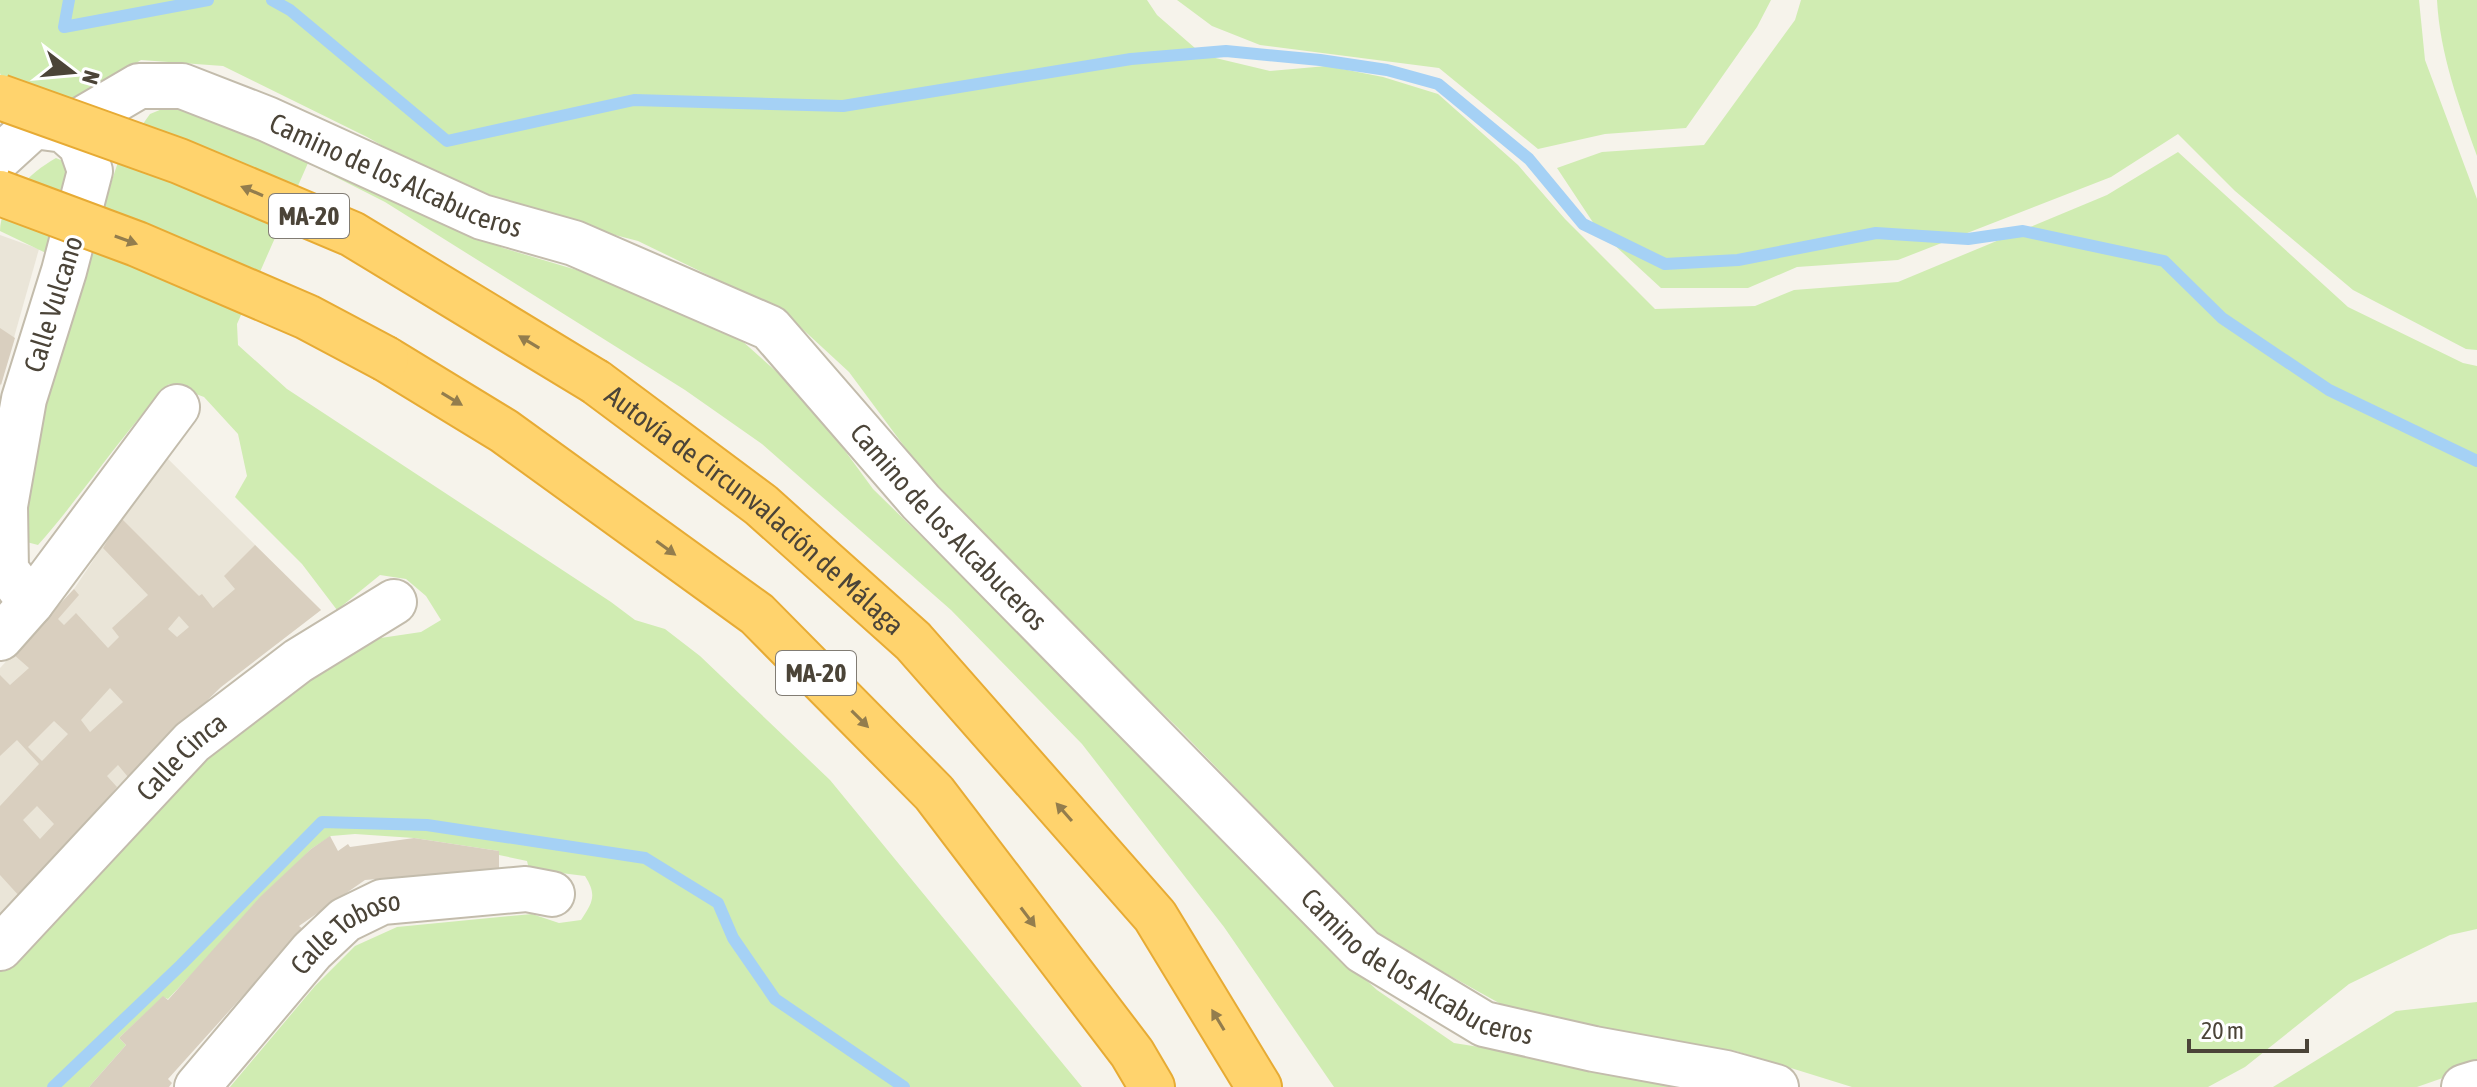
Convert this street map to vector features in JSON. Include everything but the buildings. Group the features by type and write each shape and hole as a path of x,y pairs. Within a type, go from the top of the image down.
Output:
{"highway":[{"name":"Autovía de Circunvalación de Málaga","path":"0,94 179,161 352,234 596,382 761,505 913,641 1155,916 1259,1087"},
{"name":"MA-20","path":"0,193 137,244 307,317 386,359 504,431 757,614 934,793 1132,1053 1152,1087"}],"street":[{"name":"Camino de los Alcabuceros","path":"49,128 139,86 182,86 267,119 482,217 574,243 770,328 921,502 1363,951 1484,1024 1594,1049 1726,1073 1776,1087"},
{"name":"Calle Vulcano","path":"0,94 49,128 81,145 90,171 64,271 24,399 5,506 6,570 31,603"},
{"path":"0,157 49,128"},
{"path":"0,638 31,603 177,407"},
{"name":"Calle Cinca","path":"0,948 192,742 298,661 394,602"},
{"name":"Calle Toboso","path":"197,1087 312,951 345,920 382,902 526,889 552,894"},
{"path":"2464,1087 2477,1083"}],"shaded area":[{"path":"0,235 39,249 0,387"},
{"path":"164,455 321,610 221,687 117,787 21,898 0,916 0,668 74,589"}],"green space":[{"path":"0,0 1147,0 1157,15 1203,55 1270,71 1327,66 1383,77 1438,94 1518,165 1565,219 1655,309 1755,306 1794,290 1898,282 2107,195 2178,152 2348,307 2463,363 2477,366 2477,929 2450,935 2349,984 2245,1067 2208,1087 1852,1087 1736,1051 1517,1013 1382,938 1178,728 944,500 849,372 784,312 638,241 477,199 367,137 223,66 141,60 74,102 16,119 0,73"},
{"path":"1177,0 1771,0 1757,27 1686,128 1605,134 1538,149 1439,68 1260,45 1212,26"},
{"path":"1801,0 2419,0 2425,60 2477,199 2477,350 2466,349 2353,290 2235,191 2178,134 2111,177 1898,260 1797,267 1748,288 1661,288 1598,230 1557,168 1602,152 1704,145 1795,20"},
{"path":"2437,0 2477,0 2477,156 2446,60"},
{"path":"184,100 503,248 627,285 721,322 807,399 873,489 1158,768 1296,916 1377,990 1454,1043 1710,1087 1334,1087 1224,927 1082,744 951,610 762,444 685,390 385,202 308,163 237,324 238,345 287,389 635,620 665,629 700,656 830,780 1082,1087 230,1087 315,986 355,946 397,927 532,914 559,923 581,920 591,903 591,888 585,876 529,869 527,861 499,855 499,851 414,838 355,834 331,836 311,849 168,999 163,997 119,1038 126,1045 89,1087 0,1087 0,964 175,779 250,714 374,639 421,632 441,620 426,596 406,579 380,575 337,610 302,564 235,497 247,476 238,434 204,397 169,384 38,545 19,540 37,407 120,156 150,114"},
{"path":"56,158 70,164 48,254 0,231 1,220 11,198 37,171"},
{"path":"2477,1002 2477,1066 2417,1087 2273,1087 2396,1011"}],"waterway":[{"path":"69,0 64,27 208,0"},
{"path":"272,0 290,10 447,141 634,100 843,106 1131,59 1226,51 1387,70 1438,84 1529,159 1583,224 1665,264 1738,260 1876,233 1968,239 2023,231 2164,261 2222,318 2329,390 2477,461"},
{"path":"53,1087 181,965 322,822 427,825 645,858 718,903 733,938 775,999 904,1087"}]}
